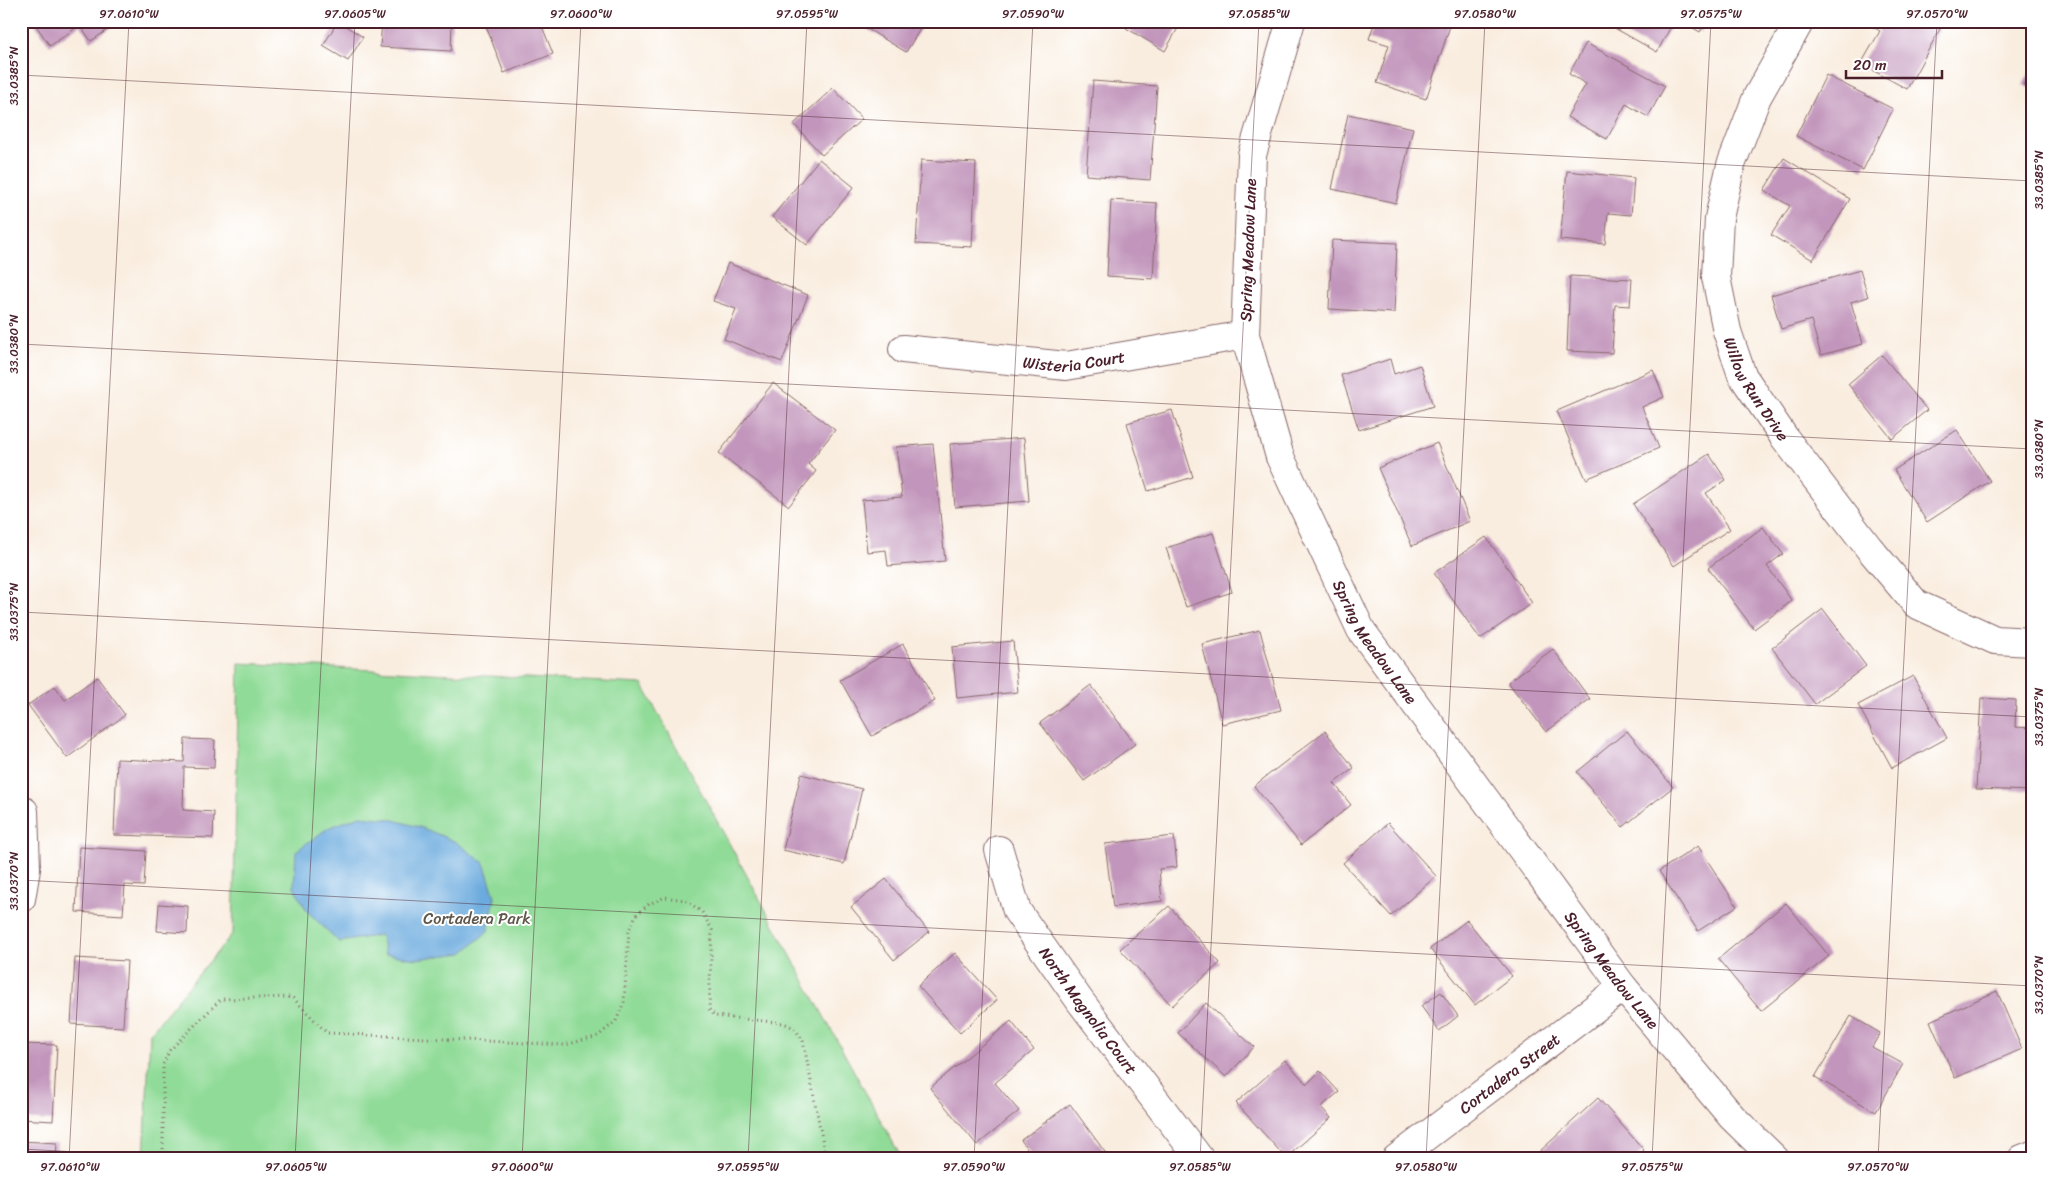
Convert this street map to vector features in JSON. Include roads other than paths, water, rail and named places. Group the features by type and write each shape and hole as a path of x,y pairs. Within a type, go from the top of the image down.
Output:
{"street":[{"name":"Spring Meadow Lane","path":"1292,21 1252,155 1245,335 1280,457 1361,630 1623,987 1732,1116 1775,1159"},
{"name":"Willow Run Drive","path":"1800,21 1757,97 1731,165 1719,218 1716,277 1727,331 1742,375 1784,437 1858,534 1916,604 1995,640 2032,642"},
{"name":"Wisteria Court","path":"902,349 1066,366 1245,335"},
{"path":"21,810 24,811 26,869 21,899"},
{"name":"North Magnolia Court","path":"999,850 1017,911 1080,1001 1200,1159"},
{"name":"Cortadera Street","path":"1396,1159 1623,987"},
{"path":"2022,1159 2032,1155"}],"water":[{"path":"360,816 390,819 423,828 456,842 484,863 495,897 488,931 463,953 416,959 385,954 381,935 339,942 307,911 294,887 296,851 328,828"}],"park label":[{"name":"Cortadera Park","path":"477,918"}]}
